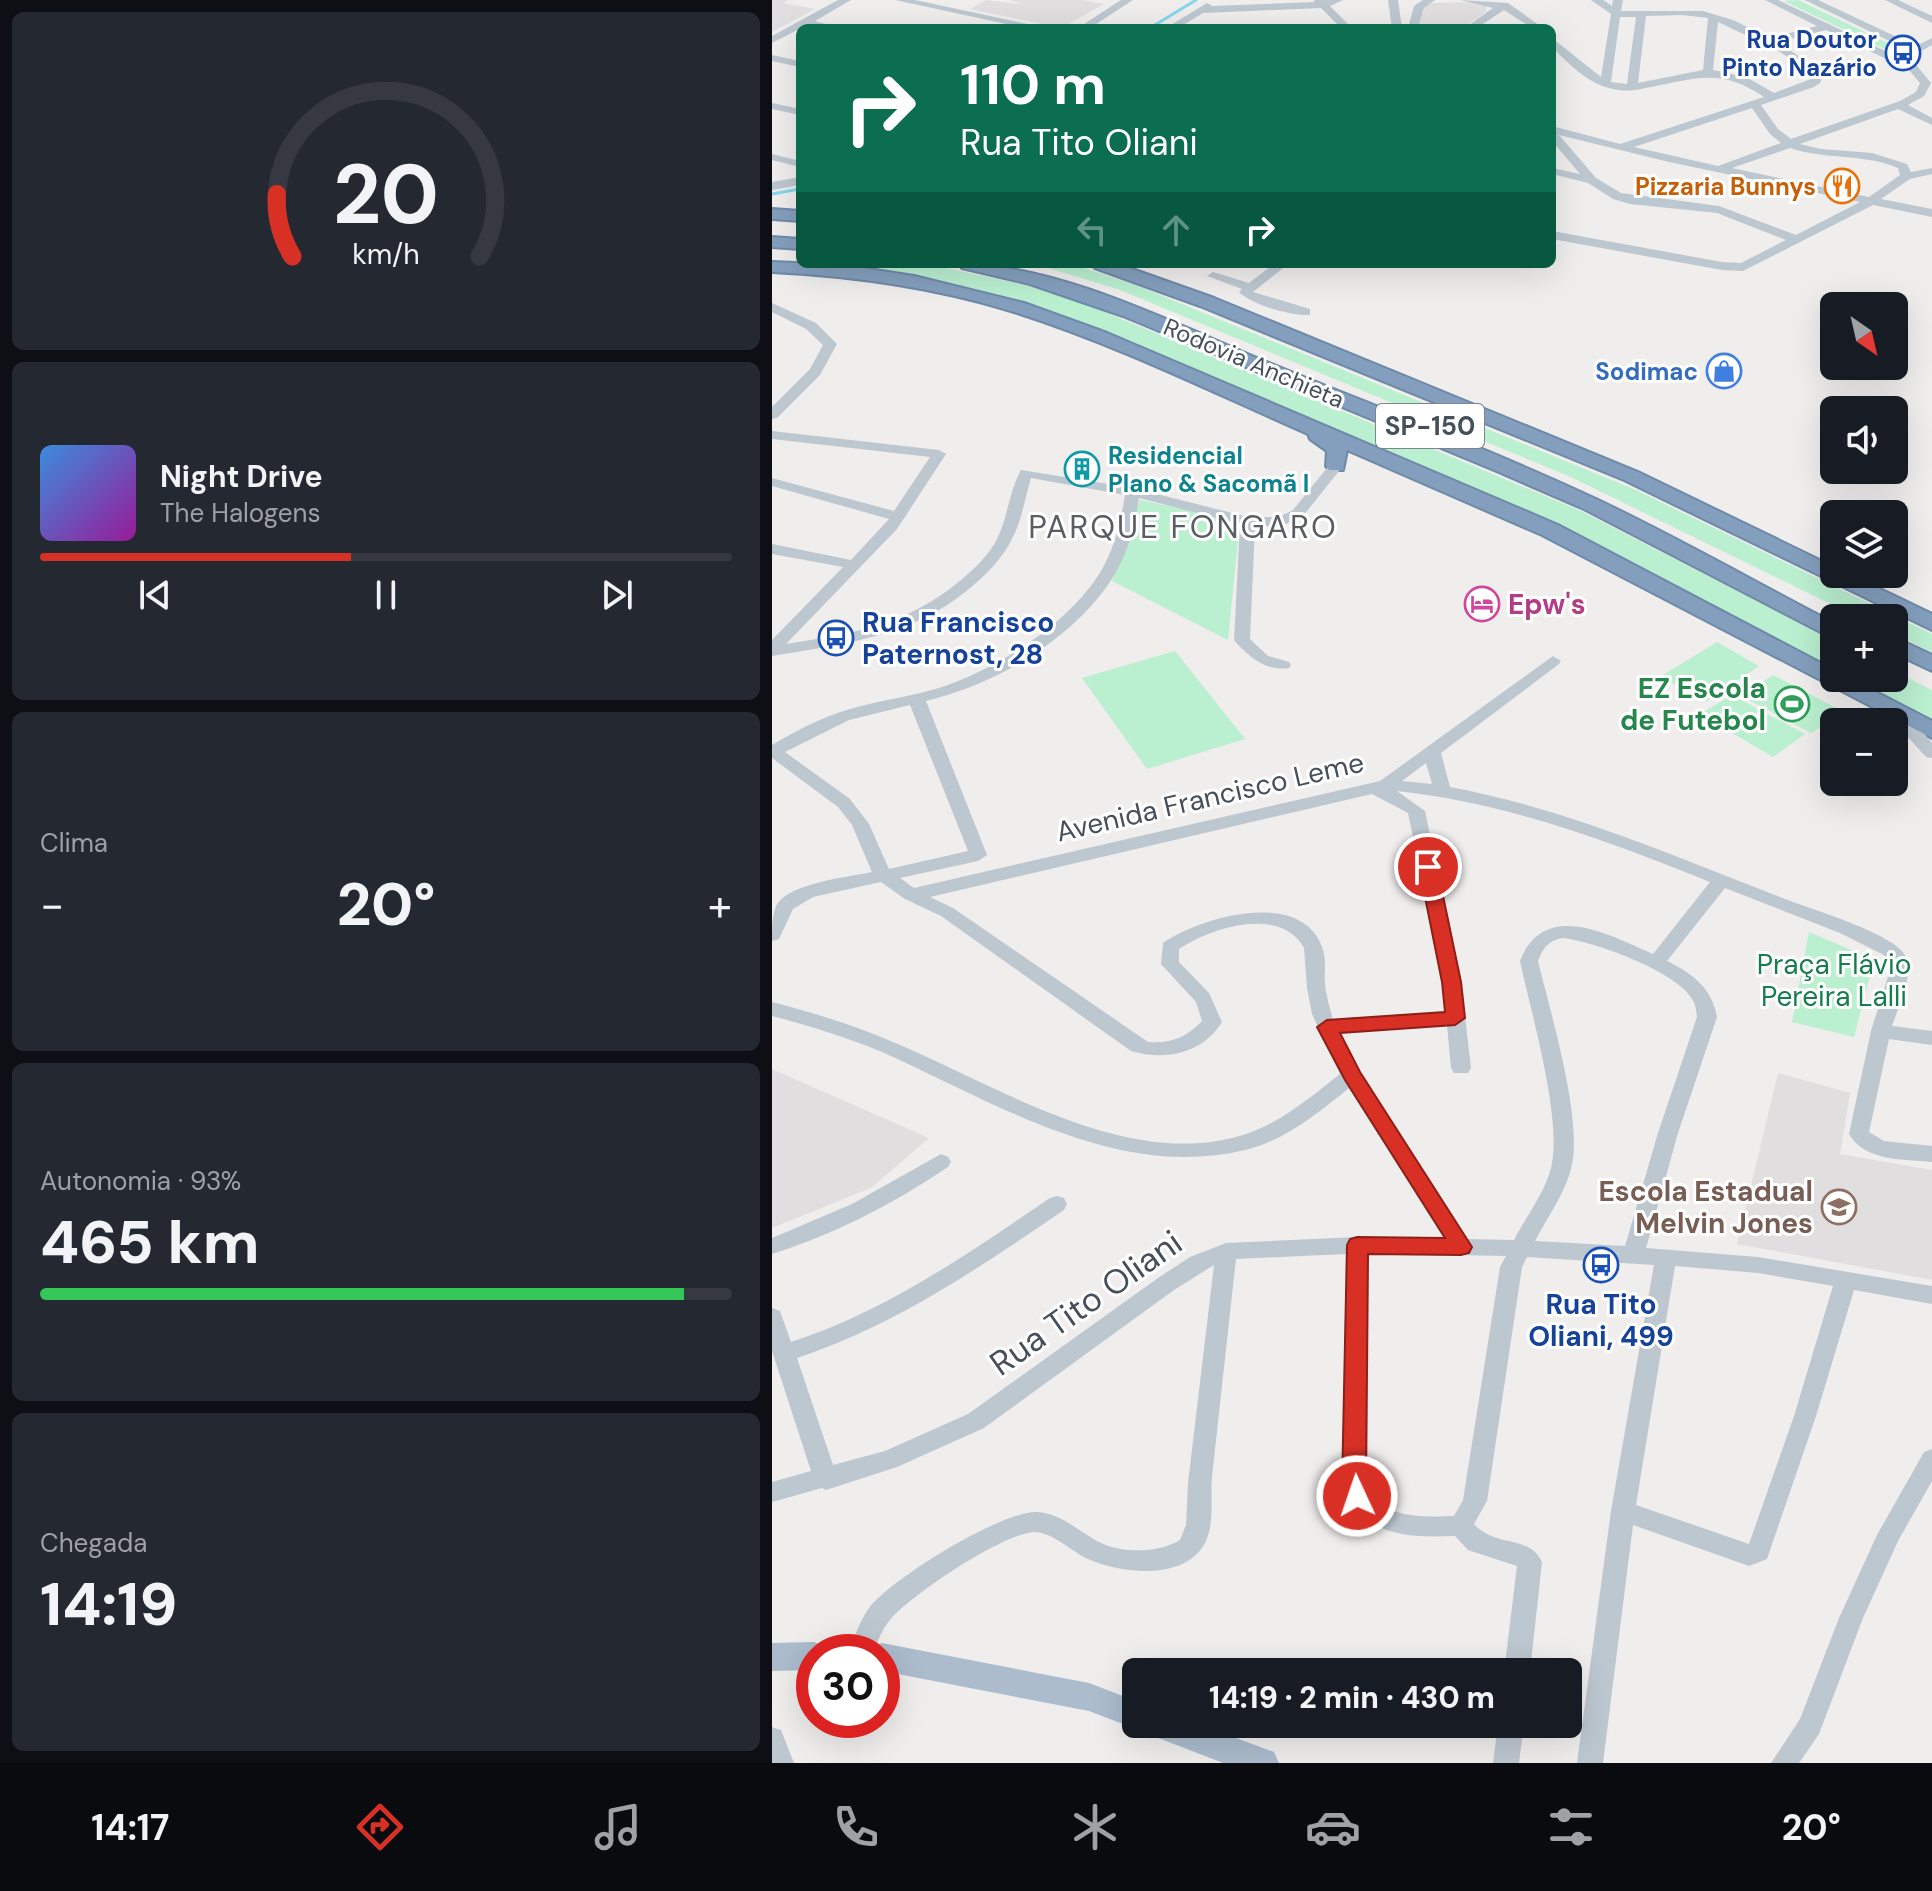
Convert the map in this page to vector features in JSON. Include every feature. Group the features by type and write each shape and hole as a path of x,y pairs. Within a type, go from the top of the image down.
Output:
{"highway":[{"path":"772,214 796,216"},
{"path":"772,236 796,237"},
{"path":"772,242 796,244"},
{"name":"SP-150","path":"772,267 893,276 1017,307 1100,337 1550,530 1820,672"},
{"name":"Rodovia Anchieta","path":"985,268 1036,280 1118,308 1501,466 1591,505 1820,625"},
{"name":"Rodovia Anchieta","path":"1021,268 1138,305 1584,489 1820,607"},
{"name":"SP-150","path":"1112,268 1195,297 1587,457 1782,548 1932,623"},
{"path":"772,281 787,274 820,269"},
{"path":"1282,416 1334,445 1339,453 1336,466 1359,459 1396,463"},
{"path":"1782,548 1820,557"},
{"path":"1908,651 1932,664"},
{"path":"1908,669 1932,681"},
{"name":"SP-150","path":"1857,692 1932,731"}],"main road":[{"path":"772,1657 796,1656"},
{"path":"900,1660 1089,1697 1122,1710"},
{"path":"1196,1738 1263,1763"}],"street":[{"path":"801,24 846,0"},
{"path":"900,0 1021,24"},
{"path":"1103,0 1125,2"},
{"path":"1177,24 1216,0"},
{"path":"1199,10 1338,0"},
{"path":"1393,0 1396,24"},
{"path":"1414,24 1419,6 1430,0"},
{"path":"1465,0 1504,5 1520,12 1534,24"},
{"path":"1556,132 1624,147 1641,146 1810,85 1819,73 1713,16 1692,12 1617,14 1596,0"},
{"path":"1605,83 1618,0"},
{"path":"1632,87 1641,15 1660,0"},
{"path":"1719,169 1898,105 1914,98 1926,83 1919,72 1897,60 1770,0"},
{"path":"1810,0 1932,57"},
{"path":"1890,0 1932,20"},
{"path":"1089,24 1125,2"},
{"path":"1321,2 1343,24"},
{"path":"1476,24 1504,5"},
{"path":"1708,71 1713,16"},
{"path":"805,22 815,24"},
{"path":"772,40 796,27"},
{"path":"1766,42 1827,27"},
{"path":"1897,60 1932,41"},
{"path":"1556,45 1581,69 1605,83 1632,87 1708,71 1742,78 1772,97"},
{"path":"772,58 796,63"},
{"path":"1755,104 1775,134 1789,143 1814,150 1884,158 1903,166 1906,176"},
{"path":"1898,105 1932,122"},
{"path":"772,106 796,111"},
{"path":"1556,136 1592,180"},
{"path":"1569,152 1594,142 1641,146 1719,169 1932,213"},
{"path":"772,157 796,163"},
{"path":"1556,172 1592,180 1627,200 1719,210 1798,240"},
{"path":"1556,233 1722,266 1743,267 1871,201 1906,176 1931,172"},
{"path":"772,186 796,182"},
{"path":"1276,268 1245,292 1255,298 1305,312"},
{"path":"1213,276 1250,287"},
{"path":"772,307 811,326 830,344 829,354 813,374 772,415"},
{"path":"772,435 939,454 899,517 772,650"},
{"path":"772,650 883,632 904,625 936,607 964,586 999,549 1007,535 1026,473 1133,492 1248,521 1282,522 1298,513 1336,466"},
{"path":"772,482 899,517"},
{"path":"1133,492 1118,554 1104,578 1078,608 1036,646 1001,669 949,690 832,721 772,752 844,803 860,824 882,874 911,895 947,912 1125,1038 1149,1050 1179,1047 1194,1040 1212,1022 1212,1011 1202,996 1170,964 1170,947 1181,937 1228,920 1250,918 1292,927 1305,935 1314,946 1316,986 1327,1027 1352,1075 1461,1247"},
{"path":"1248,521 1242,640 1262,659 1283,665"},
{"path":"772,549 854,565"},
{"path":"1461,1068 1452,982 1416,811 1379,786 1432,752 1553,661"},
{"path":"1854,692 1910,728 1932,753"},
{"path":"772,935 776,914 808,892 978,855 916,698"},
{"path":"1416,811 1450,793 1432,752"},
{"name":"Avenida Francisco Leme","path":"911,895 1379,786 1450,793 1543,815 1722,880 1882,945 1897,958 1899,970 1881,1031"},
{"path":"1655,964 1722,880"},
{"path":"1461,1526 1475,1501 1511,1267 1561,1170 1565,1140 1560,1103 1530,970 1530,953 1538,943 1551,936 1583,932 1655,964 1690,984 1700,994 1707,1017 1668,1133 1633,1254"},
{"path":"772,1009 822,1023 880,1045 1108,1141 1155,1151 1213,1149 1242,1144 1307,1110 1352,1075"},
{"path":"1327,1027 1455,1018"},
{"path":"1932,1038 1881,1031 1858,1127 1864,1141 1878,1147 1932,1154"},
{"path":"772,1246 820,1231 871,1206 941,1162"},
{"path":"786,1353 829,1340 900,1307 1057,1204"},
{"path":"1357,1245 1354,1488 1357,1496 1367,1511 1380,1518 1461,1526 1476,1543 1522,1555 1530,1562 1519,1658"},
{"name":"Rua Tito Oliani","path":"772,1492 826,1480 889,1460 976,1421 1198,1263 1226,1251 1357,1245 1519,1248 1666,1256 1758,1265 1932,1295"},
{"path":"869,1634 879,1613 890,1601 957,1557 1011,1527 1036,1522 1048,1525 1098,1553 1121,1559 1150,1560 1172,1556 1192,1543 1198,1521 1226,1251"},
{"path":"1590,1763 1623,1511 1666,1256"},
{"path":"1623,1511 1749,1555 1759,1552 1846,1280"},
{"path":"772,1317 826,1480"},
{"path":"1784,1763 1810,1726 1857,1605 1889,1535 1932,1459"},
{"path":"1506,1763 1509,1738"},
{"path":"772,1739 781,1763"}],"shaded area":[{"path":"772,0 788,0 783,3 815,9 772,32"},
{"path":"986,0 1026,5 1010,0 1082,0 1104,4 1068,24 1042,24 970,9"},
{"path":"1465,2 1486,6 1486,12 1468,24 1419,24 1426,6"},
{"path":"772,1069 929,1138 871,1188 772,1228"},
{"name":"Escola Estadual Melvin Jones","path":"1778,1073 1850,1093 1840,1154 1932,1170 1932,1280 1737,1244"}],"green space":[{"path":"1798,0 1900,49 1891,52 1784,1"},
{"path":"858,268 946,268 1034,287 1093,307 1581,511 1820,634 1820,664 1636,568 1033,307 953,286"},
{"path":"1048,268 1084,268 1138,286 1636,490 1820,580 1820,588 1837,588 1870,604 1830,604 1573,478 1120,290"},
{"path":"1140,500 1240,521 1228,640 1112,581"},
{"path":"1908,622 1932,634 1932,652 1908,641"},
{"path":"1717,642 1759,666 1707,701 1660,677"},
{"path":"1175,651 1245,739 1147,769 1082,678"},
{"name":"EZ Escola de Futebol","path":"1773,675 1836,708 1820,708 1820,727 1811,733 1741,696"},
{"path":"1908,678 1932,690 1932,723 1873,692 1908,692"},
{"path":"1732,695 1805,734 1773,757 1700,714"},
{"name":"Praça Flávio Pereira Lalli","path":"1809,932 1874,960 1854,1037 1792,1022"}],"waterway":[{"path":"1157,24 1196,0"},
{"path":"772,194 796,190"}],"place":[{"name":"Rua Doutor Pinto Nazário","path":"1903,53"},
{"name":"Pizzaria Bunnys","path":"1842,186"},
{"name":"Sodimac","path":"1724,371"},
{"name":"Residencial Plano & Sacomã I","path":"1082,469"},
{"name":"Epw's","path":"1482,604"},
{"name":"Rua Francisco Paternost, 28","path":"836,638"},
{"name":"EZ Escola de Futebol","path":"1792,704"},
{"name":"Escola Estadual Melvin Jones","path":"1839,1207"},
{"name":"Rua Tito Oliani, 499","path":"1601,1265"}],"district":[{"name":"PARQUE FONGARO","path":"1183,527"}],"route":[{"path":"1357,1496 1354,1488 1357,1245 1461,1247 1352,1075 1327,1027 1455,1018 1452,982 1428,867"}]}
